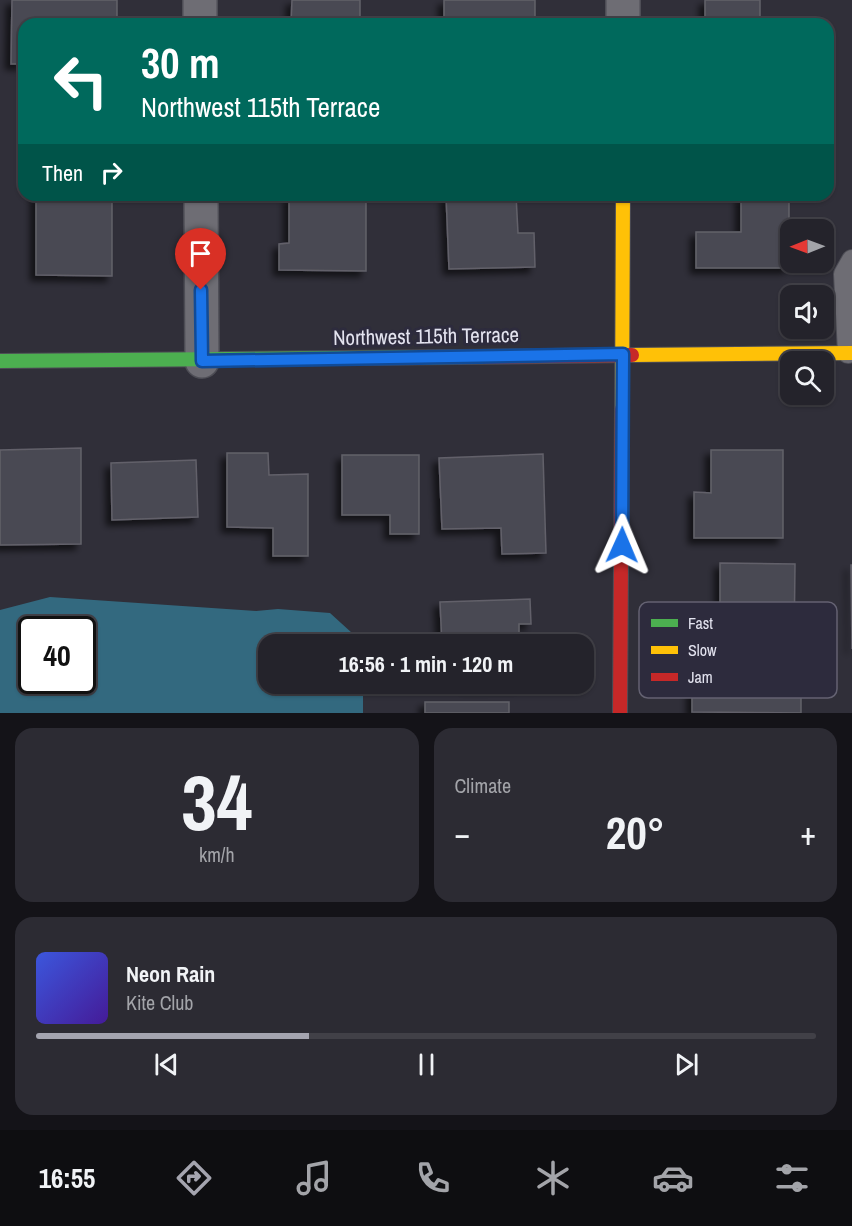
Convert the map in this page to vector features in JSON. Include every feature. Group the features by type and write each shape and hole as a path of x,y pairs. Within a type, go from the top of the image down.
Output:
{"street":[{"path":"200,0 200,18"},
{"path":"623,0 623,18"},
{"path":"201,201 202,361"},
{"path":"620,713 623,201"},
{"name":"Northwest 115th Terrace","path":"0,361 202,361 623,354 850,353"}],"lane":[{"path":"850,353 844,274 852,260"}],"water":[{"path":"50,597 256,611 278,609 330,613 353,634 258,634 258,694 363,694 363,713 0,713 0,610"}],"building":[{"path":"12,0 117,0 117,18 18,18 18,64 11,64"},
{"path":"292,0 360,0 360,18 291,18"},
{"path":"444,0 535,0 535,18 444,18"},
{"path":"705,0 760,0 760,18 705,18"},
{"path":"36,201 112,201 112,276 36,275"},
{"path":"289,201 366,201 366,271 279,270 279,244 289,243"},
{"path":"446,201 516,201 518,233 534,233 535,267 449,269"},
{"path":"741,201 789,201 789,219 780,219 780,268 696,268 696,232 741,232"},
{"path":"81,448 81,544 0,545 0,450"},
{"path":"711,450 783,450 783,538 694,538 694,492 711,493"},
{"path":"227,453 268,453 269,475 308,474 308,556 273,556 273,528 227,527"},
{"path":"543,454 546,553 502,554 501,528 442,529 439,458"},
{"path":"342,455 419,455 419,534 390,534 390,515 342,515"},
{"path":"196,460 198,517 112,520 111,463"},
{"path":"720,563 795,564 795,602 720,602"},
{"path":"851,565 852,565 852,649"},
{"path":"530,599 531,624 519,624 519,634 441,634 440,602"},
{"path":"692,698 801,698 801,713 692,712"},
{"path":"425,702 509,702 509,713 425,713"}],"traffic: fast":[{"path":"0,361 458,357"}],"traffic: slow":[{"path":"622,409 623,201"},
{"path":"632,355 852,353"}],"traffic: jam":[{"path":"458,357 632,355"},
{"path":"620,713 622,409"}],"route":[{"path":"201,290 202,361 623,354 622,545"}]}
